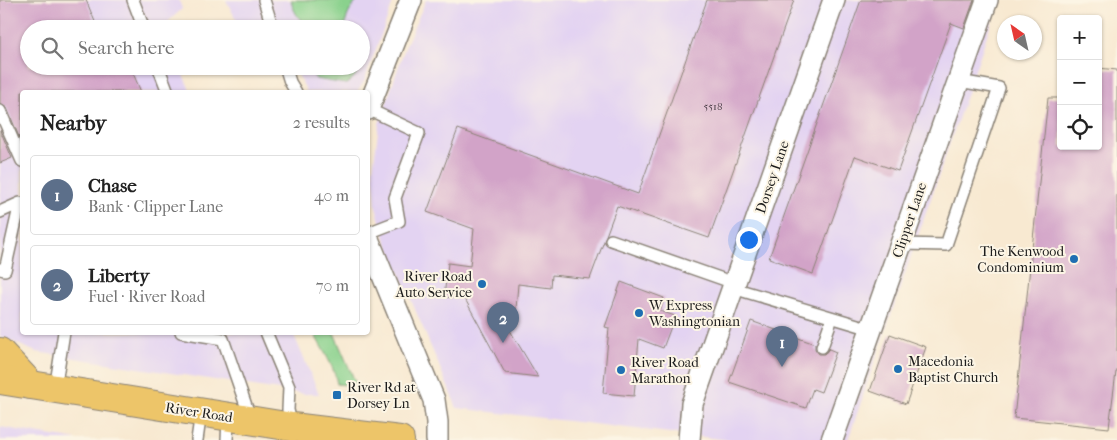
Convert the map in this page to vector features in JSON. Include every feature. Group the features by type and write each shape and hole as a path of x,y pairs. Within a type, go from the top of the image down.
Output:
{"main road":[{"path":"0,352 43,387"},
{"name":"River Road","path":"0,380 201,412 236,426 292,427 363,438 400,440"}],"street":[{"path":"370,104 411,0"},
{"name":"Dorsey Lane","path":"689,440 692,404 834,0"},
{"name":"Clipper Lane","path":"832,440 987,0"},
{"path":"370,244 434,400 437,440"}],"lane":[{"path":"133,0 141,20"},
{"path":"264,0 270,20"},
{"path":"161,75 167,90"},
{"path":"288,75 295,90"},
{"path":"901,244 946,245 1000,88 958,81"},
{"path":"370,110 419,133 395,198 399,221 370,231"},
{"path":"0,111 20,156"},
{"path":"0,212 20,203"},
{"path":"0,269 5,270 20,207"},
{"path":"611,240 734,286 871,329"},
{"path":"822,347 832,318"},
{"path":"43,387 63,335"},
{"path":"267,335 289,387 288,410 292,427"},
{"path":"221,336 236,426"},
{"path":"197,440 201,412"}],"shaded area":[{"path":"0,0 179,0 182,9 170,20 20,20 20,75 183,75 190,90 20,90 20,335 294,335 319,394 305,394 36,352 0,336"},
{"path":"226,0 394,0 370,66 370,20 236,20"},
{"path":"426,0 999,0 848,440 729,440 457,408 386,241 376,208 373,169 379,124 406,45"},
{"path":"298,75 367,75 358,90 306,90"},
{"path":"0,427 77,440 0,440"}],"green space":[{"path":"291,0 358,0 347,20 301,20 294,10"},
{"path":"313,75 355,75 346,84 316,79"},
{"path":"315,335 335,335 357,386 337,384 331,364"}],"building":[{"path":"0,0 86,0 94,20 20,20 20,75 134,75 140,90 20,90 20,139 7,108 0,104"},
{"path":"707,0 794,0 709,238 617,206 590,279 552,275 551,288 518,284 516,309 496,307 538,377 505,373 465,299 444,297 448,263 470,266 474,229 427,212 458,129 638,194"},
{"path":"861,0 974,0 964,28 951,23 898,171 855,156 813,274 769,258"},
{"name":"The Kenwood Condominium","path":"1102,68 1117,70 1117,372 1109,428 1014,418 1048,98 1057,98 1057,150 1102,150"},
{"path":"0,130 12,158 0,163"},
{"path":"621,282 664,298 660,311 675,316 663,348 639,339 634,396 603,393 609,328 605,327"},
{"path":"751,321 815,344 815,349 819,354 824,354 829,349 836,352 821,392 813,389 806,408 729,382"},
{"name":"Macedonia Baptist Church","path":"890,334 926,347 906,404 870,391"}],"place":[{"name":"The Kenwood Condominium","path":"1074,259"},
{"name":"River Road Auto Service","path":"482,284"},
{"name":"W Express Washingtonian","path":"639,313"},
{"name":"Liberty","path":"503,343"},
{"name":"Chase","path":"782,367"},
{"name":"Macedonia Baptist Church","path":"898,369"},
{"name":"River Road Marathon","path":"621,370"},
{"name":"River Rd at Dorsey Ln","path":"337,395"}]}
